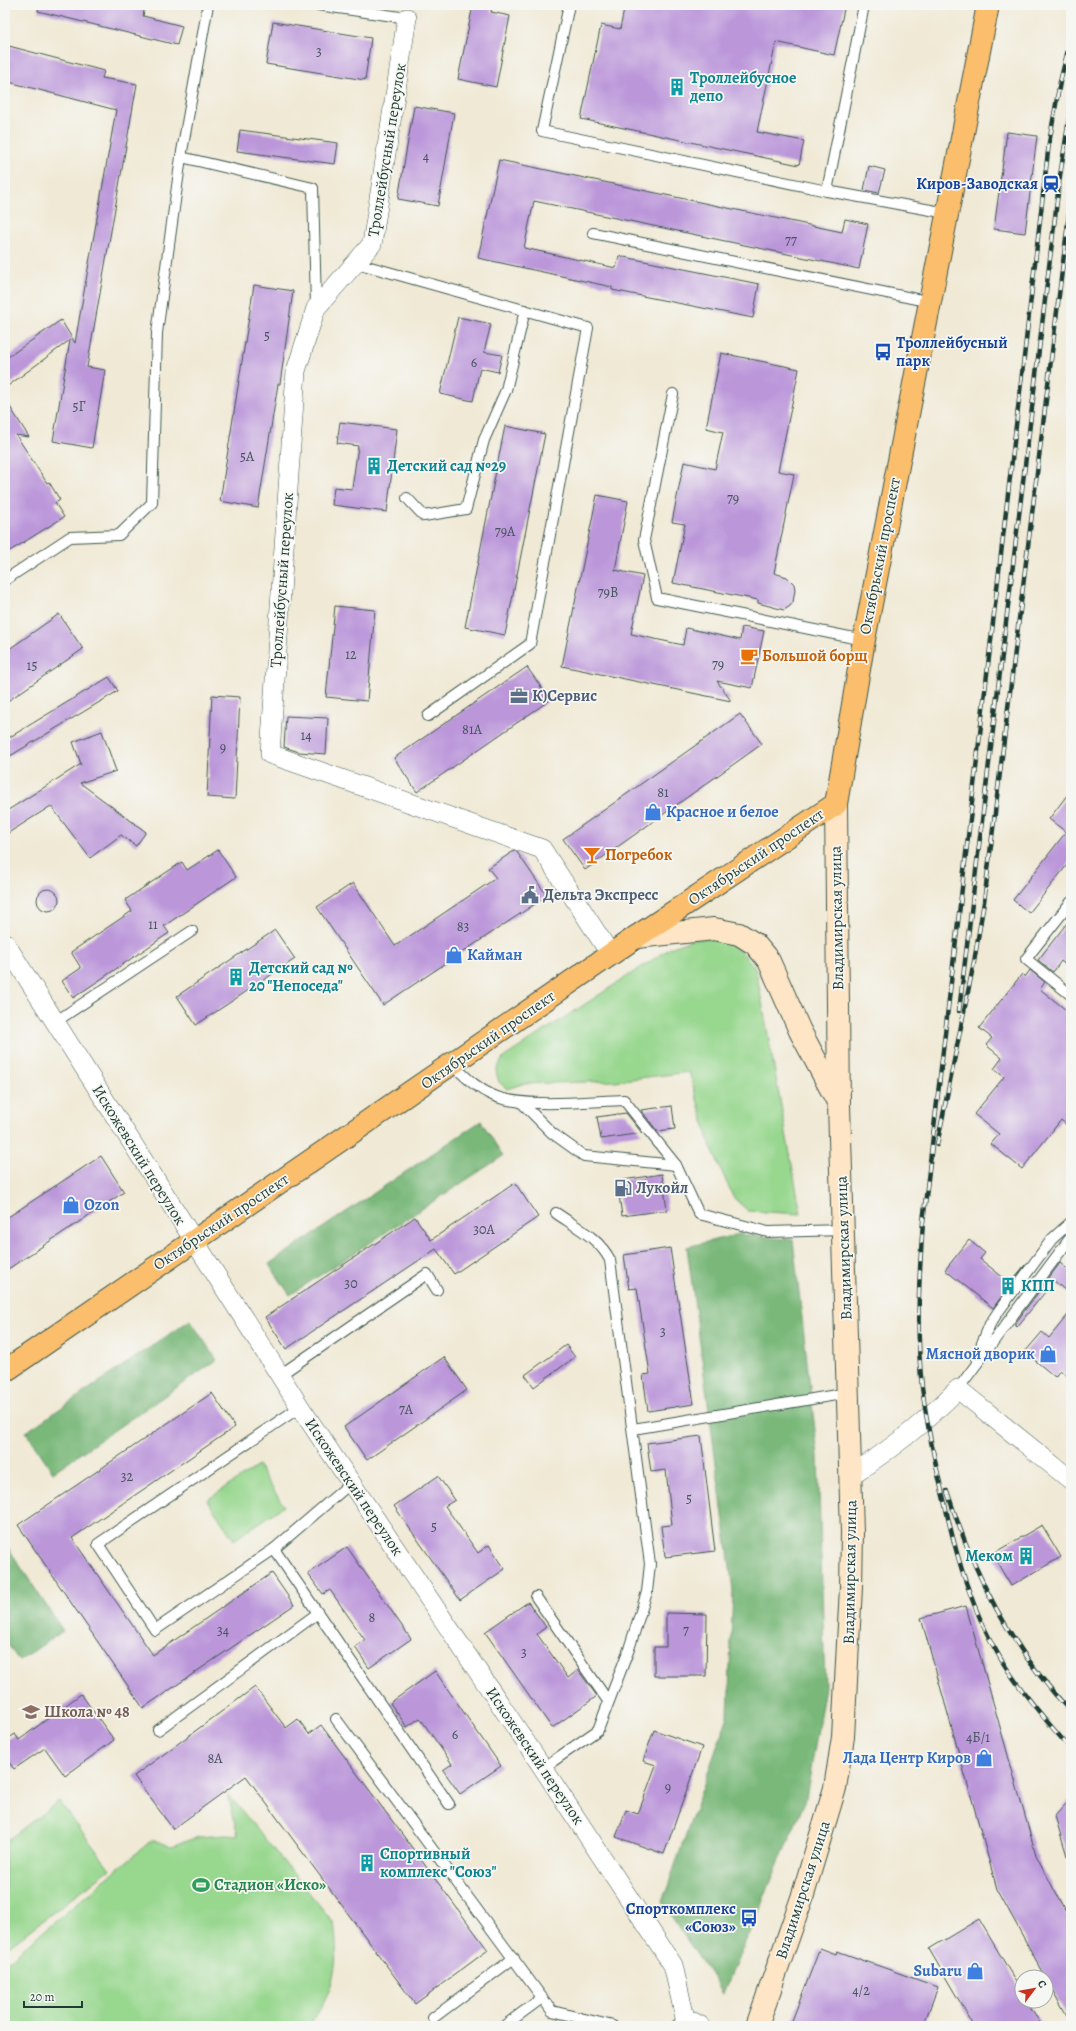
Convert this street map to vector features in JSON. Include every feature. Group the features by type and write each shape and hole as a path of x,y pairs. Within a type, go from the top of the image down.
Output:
{"main road":[{"name":"Октябрьский проспект","path":"5,1371 193,1240 453,1065 611,954 836,804 864,640 988,5"},
{"name":"Владимирская улица","path":"756,2026 809,1875 836,1788 843,1736 852,1587 851,1475 839,1105 836,804"},
{"name":"Владимирская улица","path":"636,938 714,929 739,934 754,944 769,961 800,1031 839,1105"}],"street":[{"name":"Троллейбусный переулок","path":"407,18 372,244 316,308 296,371 270,754 542,849 611,954"},
{"name":"Искожевский переулок","path":"5,943 300,1407 543,1768 673,1965 688,2023"},
{"path":"851,1475 897,1444 927,1420 958,1389 1071,1480"}],"lane":[{"path":"5,580 70,537 119,535 152,503 157,333 181,157 208,5"},
{"path":"318,5 407,18"},
{"path":"569,5 542,131 827,191 947,213"},
{"path":"827,191 864,5"},
{"path":"181,157 313,188 316,308"},
{"path":"593,233 930,302"},
{"path":"356,263 588,328 530,644 428,716"},
{"path":"407,498 424,516 466,509 484,440 506,390 525,310"},
{"path":"673,394 644,540 657,598 864,640"},
{"path":"1071,902 1026,959 1071,995"},
{"path":"55,1022 192,931"},
{"path":"453,1065 474,1085 492,1095 522,1103 624,1100 676,1164 699,1214 768,1232 844,1230"},
{"path":"522,1103 552,1133 584,1156 676,1164"},
{"path":"543,1768 598,1730 629,1649 647,1592 650,1564 610,1260 598,1242 556,1213"},
{"path":"972,1370 990,1324 998,1312 1052,1239 1071,1222"},
{"path":"958,1389 1071,1238"},
{"path":"280,1375 427,1274 437,1290"},
{"path":"633,1429 848,1393"},
{"path":"300,1407 98,1544 155,1630 274,1549 351,1483"},
{"path":"274,1549 449,1804"},
{"path":"536,1597 608,1701"},
{"path":"158,1730 318,1613"},
{"path":"336,1719 552,2011 613,2026"},
{"path":"433,2018 514,1958"},
{"path":"504,2026 542,1998"}],"green space":[{"path":"715,938 739,950 756,970 801,1214 748,1211 733,1197 711,1147 689,1072 615,1081 522,1084 507,1089 499,1082 496,1071 503,1058 672,947 694,939"},
{"path":"481,1121 503,1156 290,1295 269,1264"},
{"path":"739,1234 793,1240 818,1456 825,1687 806,1799 723,1994 662,1902 728,1716 733,1590 687,1247"},
{"path":"190,1320 217,1360 53,1472 26,1432"},
{"path":"258,1466 284,1506 234,1540 207,1500"},
{"path":"5,1543 63,1631 19,1661 5,1640"},
{"name":"Стадион «Иско»","path":"228,1794 334,1923 336,1953 332,1983 319,2011 309,2026 5,2026 5,1964 152,1840 172,1846 198,1837 225,1835 238,1836"},
{"path":"59,1801 110,1869 5,1949 5,1842"}],"building":[{"path":"39,5 145,5 143,16 182,26 177,45 38,11"},
{"path":"473,5 493,5 491,12 510,16 496,87 458,79"},
{"name":"Троллейбусное депо","path":"625,5 845,5 834,55 776,42 757,132 804,141 799,165 581,119 601,25 620,29"},
{"path":"273,22 371,38 365,80 266,64"},
{"path":"5,45 104,71 102,78 137,84 87,367 105,370 92,448 53,441 70,340 5,388 5,359 61,320 75,343 116,110 5,81"},
{"path":"414,106 454,113 438,206 398,199"},
{"path":"240,130 338,143 335,164 237,151"},
{"path":"1007,132 1037,136 1025,233 994,229"},
{"path":"499,160 842,232 845,219 868,224 859,269 534,201 524,248 616,268 619,256 759,284 753,318 612,290 612,287 478,258"},
{"path":"869,166 885,170 879,193 864,190"},
{"path":"254,285 293,291 280,384 278,384 258,508 220,501"},
{"path":"458,317 491,324 484,352 502,355 498,372 480,368 473,401 440,394"},
{"path":"721,353 799,369 778,471 794,474 774,573 787,577 794,584 795,590 793,602 784,610 758,603 758,600 673,583 685,524 672,522 684,462 715,469 723,432 706,428"},
{"path":"5,399 29,437 16,435 47,483 49,482 60,500 55,503 64,517 5,554"},
{"name":"Детский сад №29","path":"340,422 397,429 387,512 332,505 334,487 352,489 358,446 337,443"},
{"path":"505,426 545,434 505,635 465,627"},
{"path":"597,495 628,501 615,570 643,576 631,634 683,645 686,628 740,640 742,627 764,631 752,688 717,681 731,701 562,666"},
{"path":"335,606 375,610 367,701 326,697"},
{"path":"59,614 83,649 5,703 5,652"},
{"path":"527,667 550,700 417,792 394,758"},
{"path":"109,677 118,691 5,759 5,740"},
{"path":"212,695 240,697 235,799 207,797"},
{"path":"740,714 762,744 585,870 563,839"},
{"path":"286,716 328,718 326,754 299,752 284,747"},
{"path":"102,731 116,771 80,783 146,832 136,846 121,835 90,858 51,806 5,835 5,812 81,764 73,742"},
{"path":"1071,790 1071,860 1029,913 1013,900 1066,832 1049,819"},
{"path":"218,850 236,877 164,926 169,933 73,998 62,981 81,968 71,952 132,911 125,900 182,862 187,870"},
{"path":"514,851 517,852 547,896 383,1005 317,907 353,883 395,946 496,878 488,868"},
{"path":"48,889 56,892 59,900 56,908 48,911 40,908 37,900 40,892"},
{"path":"1071,918 1071,969 1061,961 1053,972 1038,960"},
{"name":"Детский сад № 20 \"Непоседа\"","path":"275,930 295,959 196,1025 177,996"},
{"path":"1030,970 1045,982 1040,989 1071,1014 1071,1129 1061,1120 1022,1169 991,1144 999,1134 974,1114 1004,1077 994,1069 1002,1058 986,1045 992,1038 979,1028 1022,974 1025,977"},
{"path":"672,1106 675,1129 657,1131 641,1110"},
{"path":"626,1113 642,1133 601,1139 597,1117"},
{"path":"101,1156 124,1192 5,1271 5,1219"},
{"path":"662,1174 667,1210 622,1216 617,1181"},
{"path":"515,1183 538,1217 454,1274 436,1249 286,1349 265,1317 415,1217 431,1240"},
{"path":"969,1240 985,1253 980,1259 1010,1283 1025,1265 993,1308 945,1270"},
{"path":"670,1248 694,1404 648,1411 643,1375 650,1374 637,1288 629,1289 624,1255"},
{"path":"1060,1263 1071,1272 1071,1295 1054,1281 1017,1327 1014,1325"},
{"name":"Мясной дворик","path":"1071,1311 1071,1380 1060,1370 1055,1377 1025,1352 1042,1332 1049,1338"},
{"path":"566,1345 575,1357 534,1387 525,1375"},
{"path":"444,1357 467,1390 367,1460 344,1427"},
{"path":"212,1393 235,1427 72,1538 153,1655 272,1573 294,1605 143,1708 18,1525"},
{"path":"701,1436 715,1551 665,1557 661,1526 672,1525 666,1470 651,1472 647,1443"},
{"path":"438,1476 455,1500 445,1506 478,1553 489,1545 505,1569 460,1600 394,1506"},
{"name":"Меком","path":"1042,1525 1061,1557 1011,1586 992,1554"},
{"path":"347,1547 411,1639 369,1668 355,1647 365,1640 330,1590 323,1594 308,1574"},
{"path":"528,1602 546,1627 537,1634 568,1678 578,1670 597,1696 552,1728 485,1632"},
{"path":"966,1606 1036,1855 1071,1922 1071,2024 1054,1993 1054,1969 1041,1969 997,1889 921,1618"},
{"path":"666,1613 707,1614 706,1676 654,1676 654,1647 666,1647"},
{"path":"435,1671 501,1766 460,1794 443,1770 452,1764 420,1718 407,1727 390,1703"},
{"name":"Спортивный комплекс \"Союз\"","path":"255,1687 286,1728 298,1719 309,1734 321,1725 488,1950 415,2004 246,1776 173,1829 134,1776"},
{"path":"81,1694 114,1740 65,1776 45,1748 14,1769 5,1757 5,1741 15,1734 19,1740"},
{"path":"654,1730 702,1747 664,1854 616,1837 626,1810 638,1814 656,1765 643,1761"},
{"path":"1071,1798 1071,1856 1067,1856 1055,1816"},
{"name":"Subaru","path":"979,1919 1014,1978 1014,2009 1032,2009 1042,2026 974,2026 929,1949"},
{"path":"820,1948 836,1954 837,1951 938,1987 923,2026 790,2026"}],"railway":[{"path":"1071,38 1060,82 1049,143 923,1222 919,1284 919,1346 922,1387 937,1472 954,1542 966,1583 982,1623 1002,1661 1052,1728 1071,1749"},
{"path":"959,1011 1060,176 1071,106"},
{"path":"937,1145 974,962 984,902 1071,198"},
{"path":"947,1491 969,1552 996,1609 1030,1662 1071,1712"}],"place":[{"name":"Троллейбусное депо","path":"677,87"},
{"name":"Киров-Заводская","path":"1051,184"},
{"name":"Троллейбусный парк","path":"883,352"},
{"name":"Детский сад №29","path":"374,466"},
{"name":"Большой борщ","path":"749,656"},
{"name":"К)Сервис","path":"519,696"},
{"name":"Красное и белое","path":"653,812"},
{"name":"Погребок","path":"592,855"},
{"name":"Дельта Экспресс","path":"530,895"},
{"name":"Кайман","path":"454,955"},
{"name":"Детский сад № 20 \"Непоседа\"","path":"236,977"},
{"name":"Лукойл","path":"623,1188"},
{"name":"Ozon","path":"71,1205"},
{"name":"КПП","path":"1008,1286"},
{"name":"Мясной дворик","path":"1048,1354"},
{"name":"Меком","path":"1026,1556"},
{"name":"Школа № 48","path":"31,1712"},
{"name":"Лада Центр Киров","path":"984,1758"},
{"name":"Спортивный комплекс \"Союз\"","path":"367,1863"},
{"name":"Стадион «Иско»","path":"201,1885"},
{"name":"Спорткомплекс «Союз»","path":"749,1918"},
{"name":"Subaru","path":"975,1971"}]}
